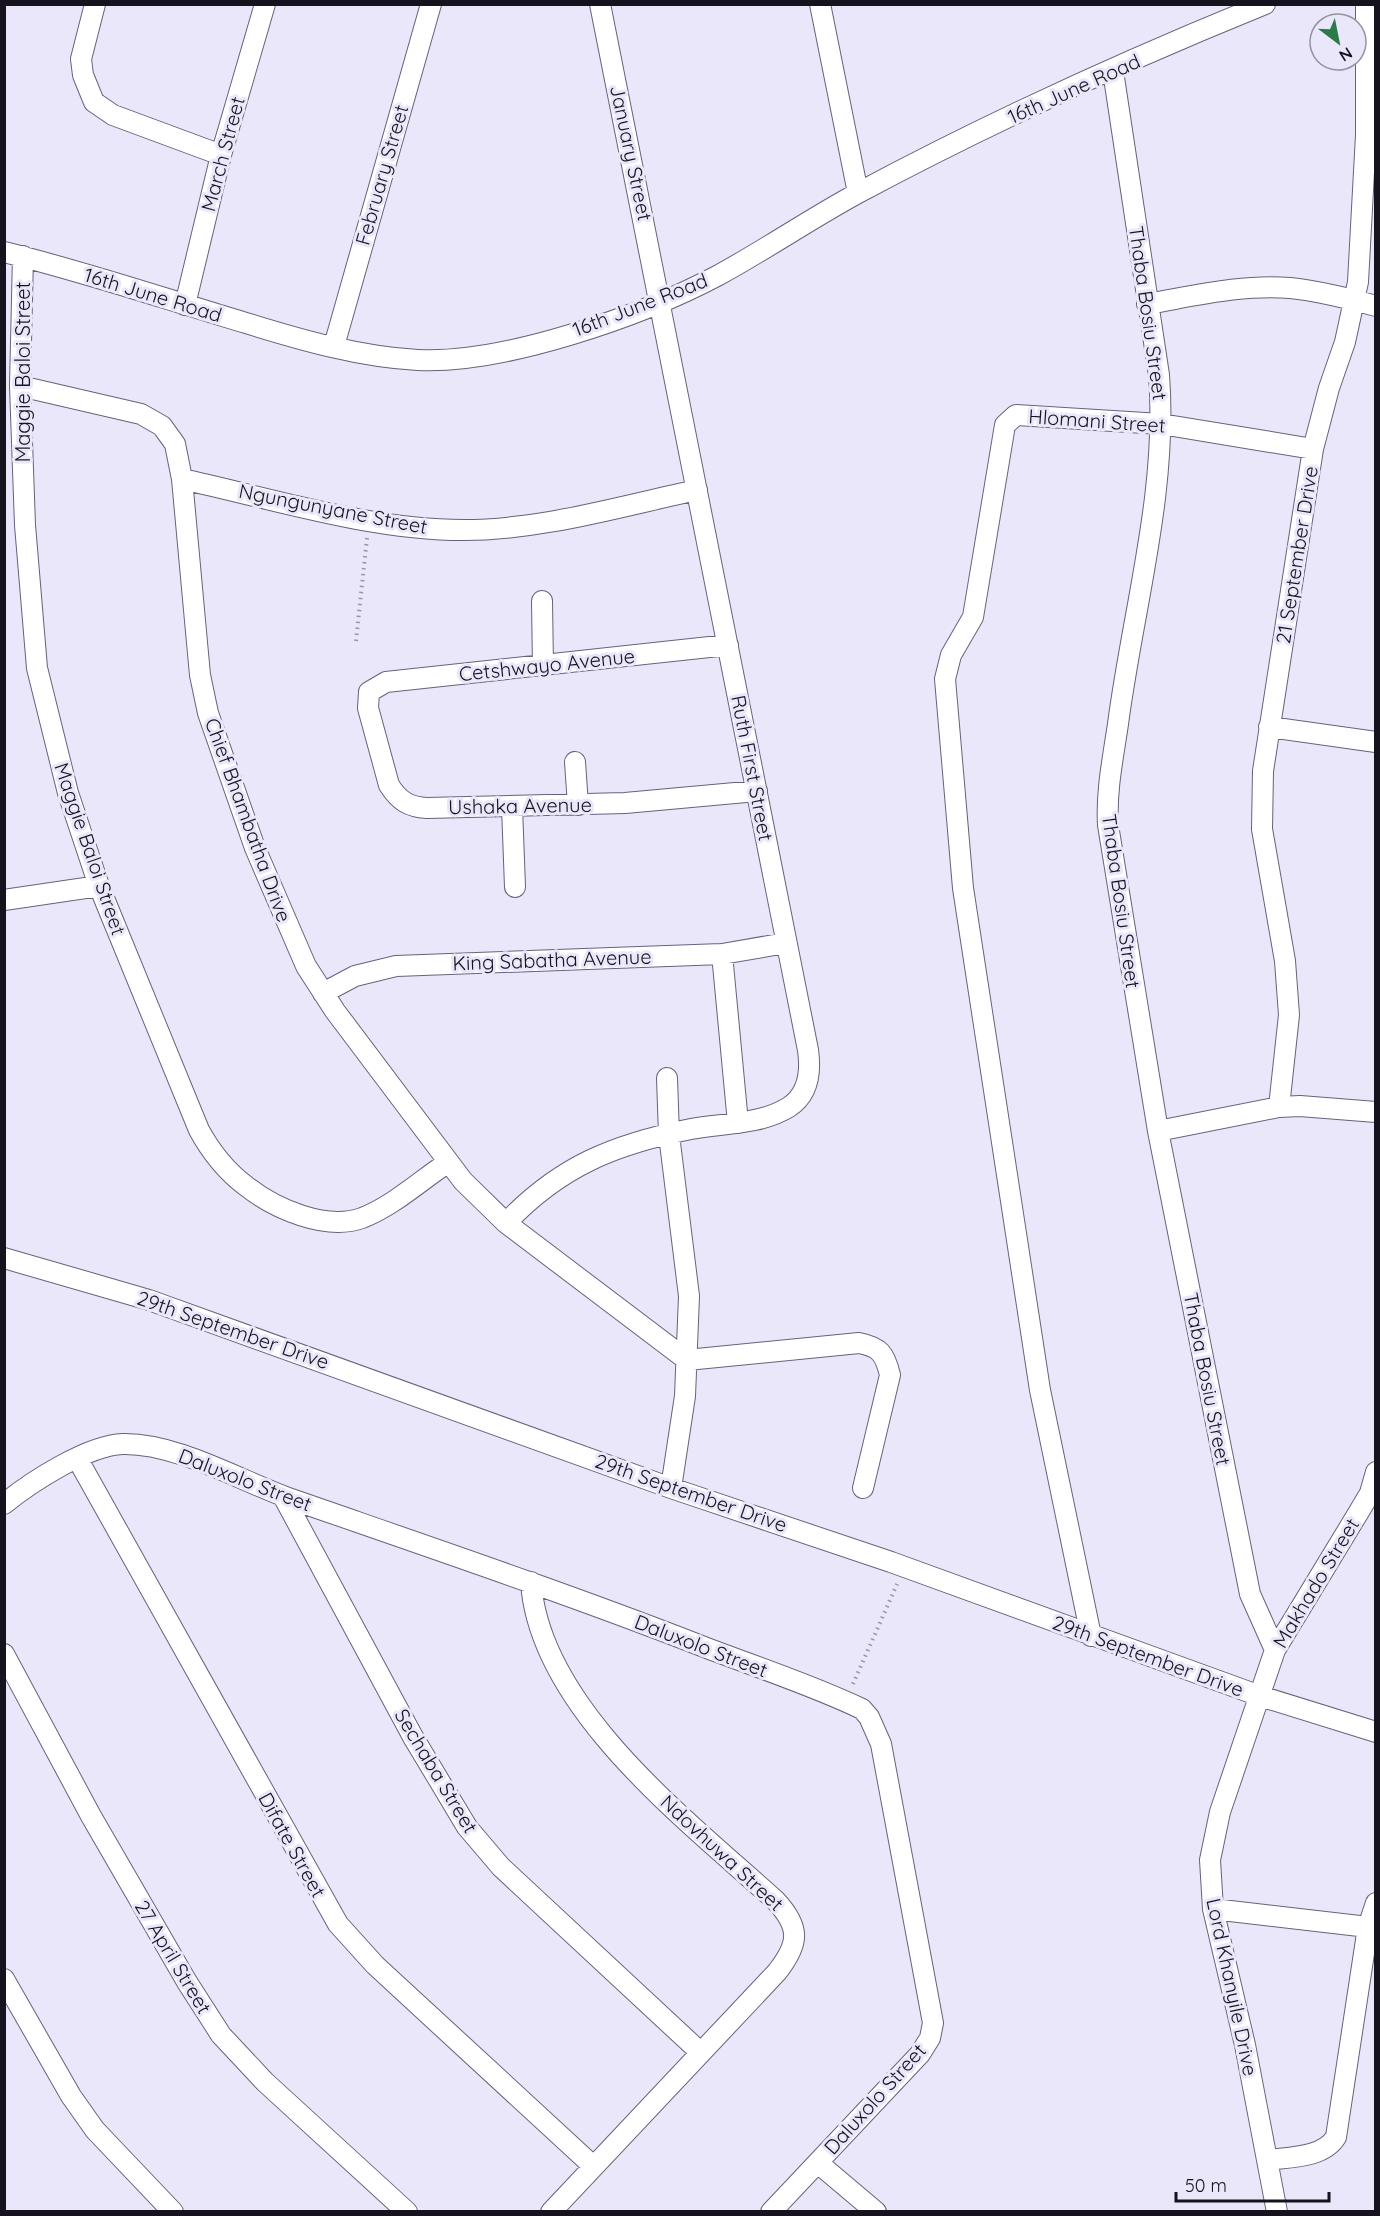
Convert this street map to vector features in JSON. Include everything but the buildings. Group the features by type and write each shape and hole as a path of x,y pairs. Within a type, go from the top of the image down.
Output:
{"street":[{"path":"95,4 81,58 83,75 94,102 112,115 221,155"},
{"name":"March Street","path":"185,305 221,155 265,4"},
{"name":"February Street","path":"334,346 431,4"},
{"name":"January Street","path":"600,4 661,302"},
{"path":"820,4 858,193"},
{"name":"16th June Road","path":"14,254 334,346 396,358 448,360 474,357 537,343 661,302 718,275 858,193 1006,119 1265,4"},
{"name":"21 September Drive","path":"1279,1107 1289,1015 1285,961 1262,829 1263,771 1313,449 1355,300 1361,248 1366,135 1366,4"},
{"name":"Thaba Bosiu Street","path":"1113,71 1159,375 1161,424 1148,537 1107,805 1110,841 1158,1131 1250,1594 1275,1650"},
{"name":"Maggie Baloi Street","path":"14,254 25,525 37,668 68,793 99,886 199,1131 211,1150 247,1187 282,1207 328,1222 345,1222 361,1218 382,1208 447,1162"},
{"path":"1147,304 1255,288 1314,291 1376,306"},
{"name":"Ruth First Street","path":"661,302 808,1050 807,1083 798,1100 790,1106 780,1112 738,1123 691,1129 669,1135"},
{"name":"Chief Bhambatha Drive","path":"21,386 152,418 169,433 175,444 182,478 196,647 208,713 272,892 306,966 323,993 447,1162 506,1223 687,1360"},
{"name":"Hlomani Street","path":"1091,1635 1040,1390 963,888 945,680 951,655 973,617 1005,425 1016,415 1161,424 1313,449"},
{"name":"Ngungunyane Street","path":"182,478 370,520 434,529 498,528 567,518 697,490"},
{"path":"542,602 543,667"},
{"name":"Cetshwayo Avenue","path":"369,692 386,682 543,667 728,645"},
{"name":"Ushaka Avenue","path":"369,692 368,708 389,785 409,806 428,808 578,805 661,801 756,791"},
{"path":"1269,727 1376,742"},
{"path":"575,762 578,805"},
{"path":"512,807 515,887"},
{"path":"4,900 99,886"},
{"name":"King Sabatha Avenue","path":"323,993 355,976 396,966 722,954 786,943"},
{"path":"722,954 738,1123"},
{"path":"667,1078 669,1135 687,1264 689,1315 682,1426 671,1488"},
{"path":"1158,1131 1279,1107 1299,1106 1376,1112"},
{"path":"506,1223 540,1189 580,1164 603,1154 669,1135"},
{"name":"29th September Drive","path":"4,1258 149,1300 671,1488 904,1567 1260,1696 1376,1732"},
{"path":"687,1360 859,1342 877,1347 886,1357 890,1375 863,1488"},
{"name":"Daluxolo Street","path":"4,1504 46,1474 77,1458 122,1444 150,1447 178,1454 283,1496 531,1582 862,1709 869,1717 881,1744 933,2023 930,2038 920,2055 771,2211"},
{"name":"Difate Street","path":"77,1458 338,1924 375,1965 593,2166"},
{"name":"Makhado Street","path":"1260,1696 1275,1650 1373,1493 1376,1472"},
{"name":"Sechaba Street","path":"283,1496 413,1737 467,1827 501,1867 700,2052"},
{"name":"Ndovhuwa Street","path":"531,1582 533,1605 538,1624 560,1670 614,1750 776,1901 791,1921 795,1932 794,1942 786,1961 551,2211"},
{"name":"27 April Street","path":"4,1654 91,1816 198,2000 221,2035 265,2082 406,2211"},
{"name":"Lord Khanyile Drive","path":"1260,1696 1220,1812 1210,1860 1213,1909 1277,2211"},
{"path":"1268,2160 1317,2151 1332,2143 1336,2137 1368,1927 1376,1903"},
{"path":"1213,1909 1368,1927"},
{"path":"4,1979 71,2096 89,2122 173,2211"},
{"path":"818,2163 876,2211"}],"path":[{"path":"356,641 370,520"},
{"path":"845,1701 904,1567"}]}
